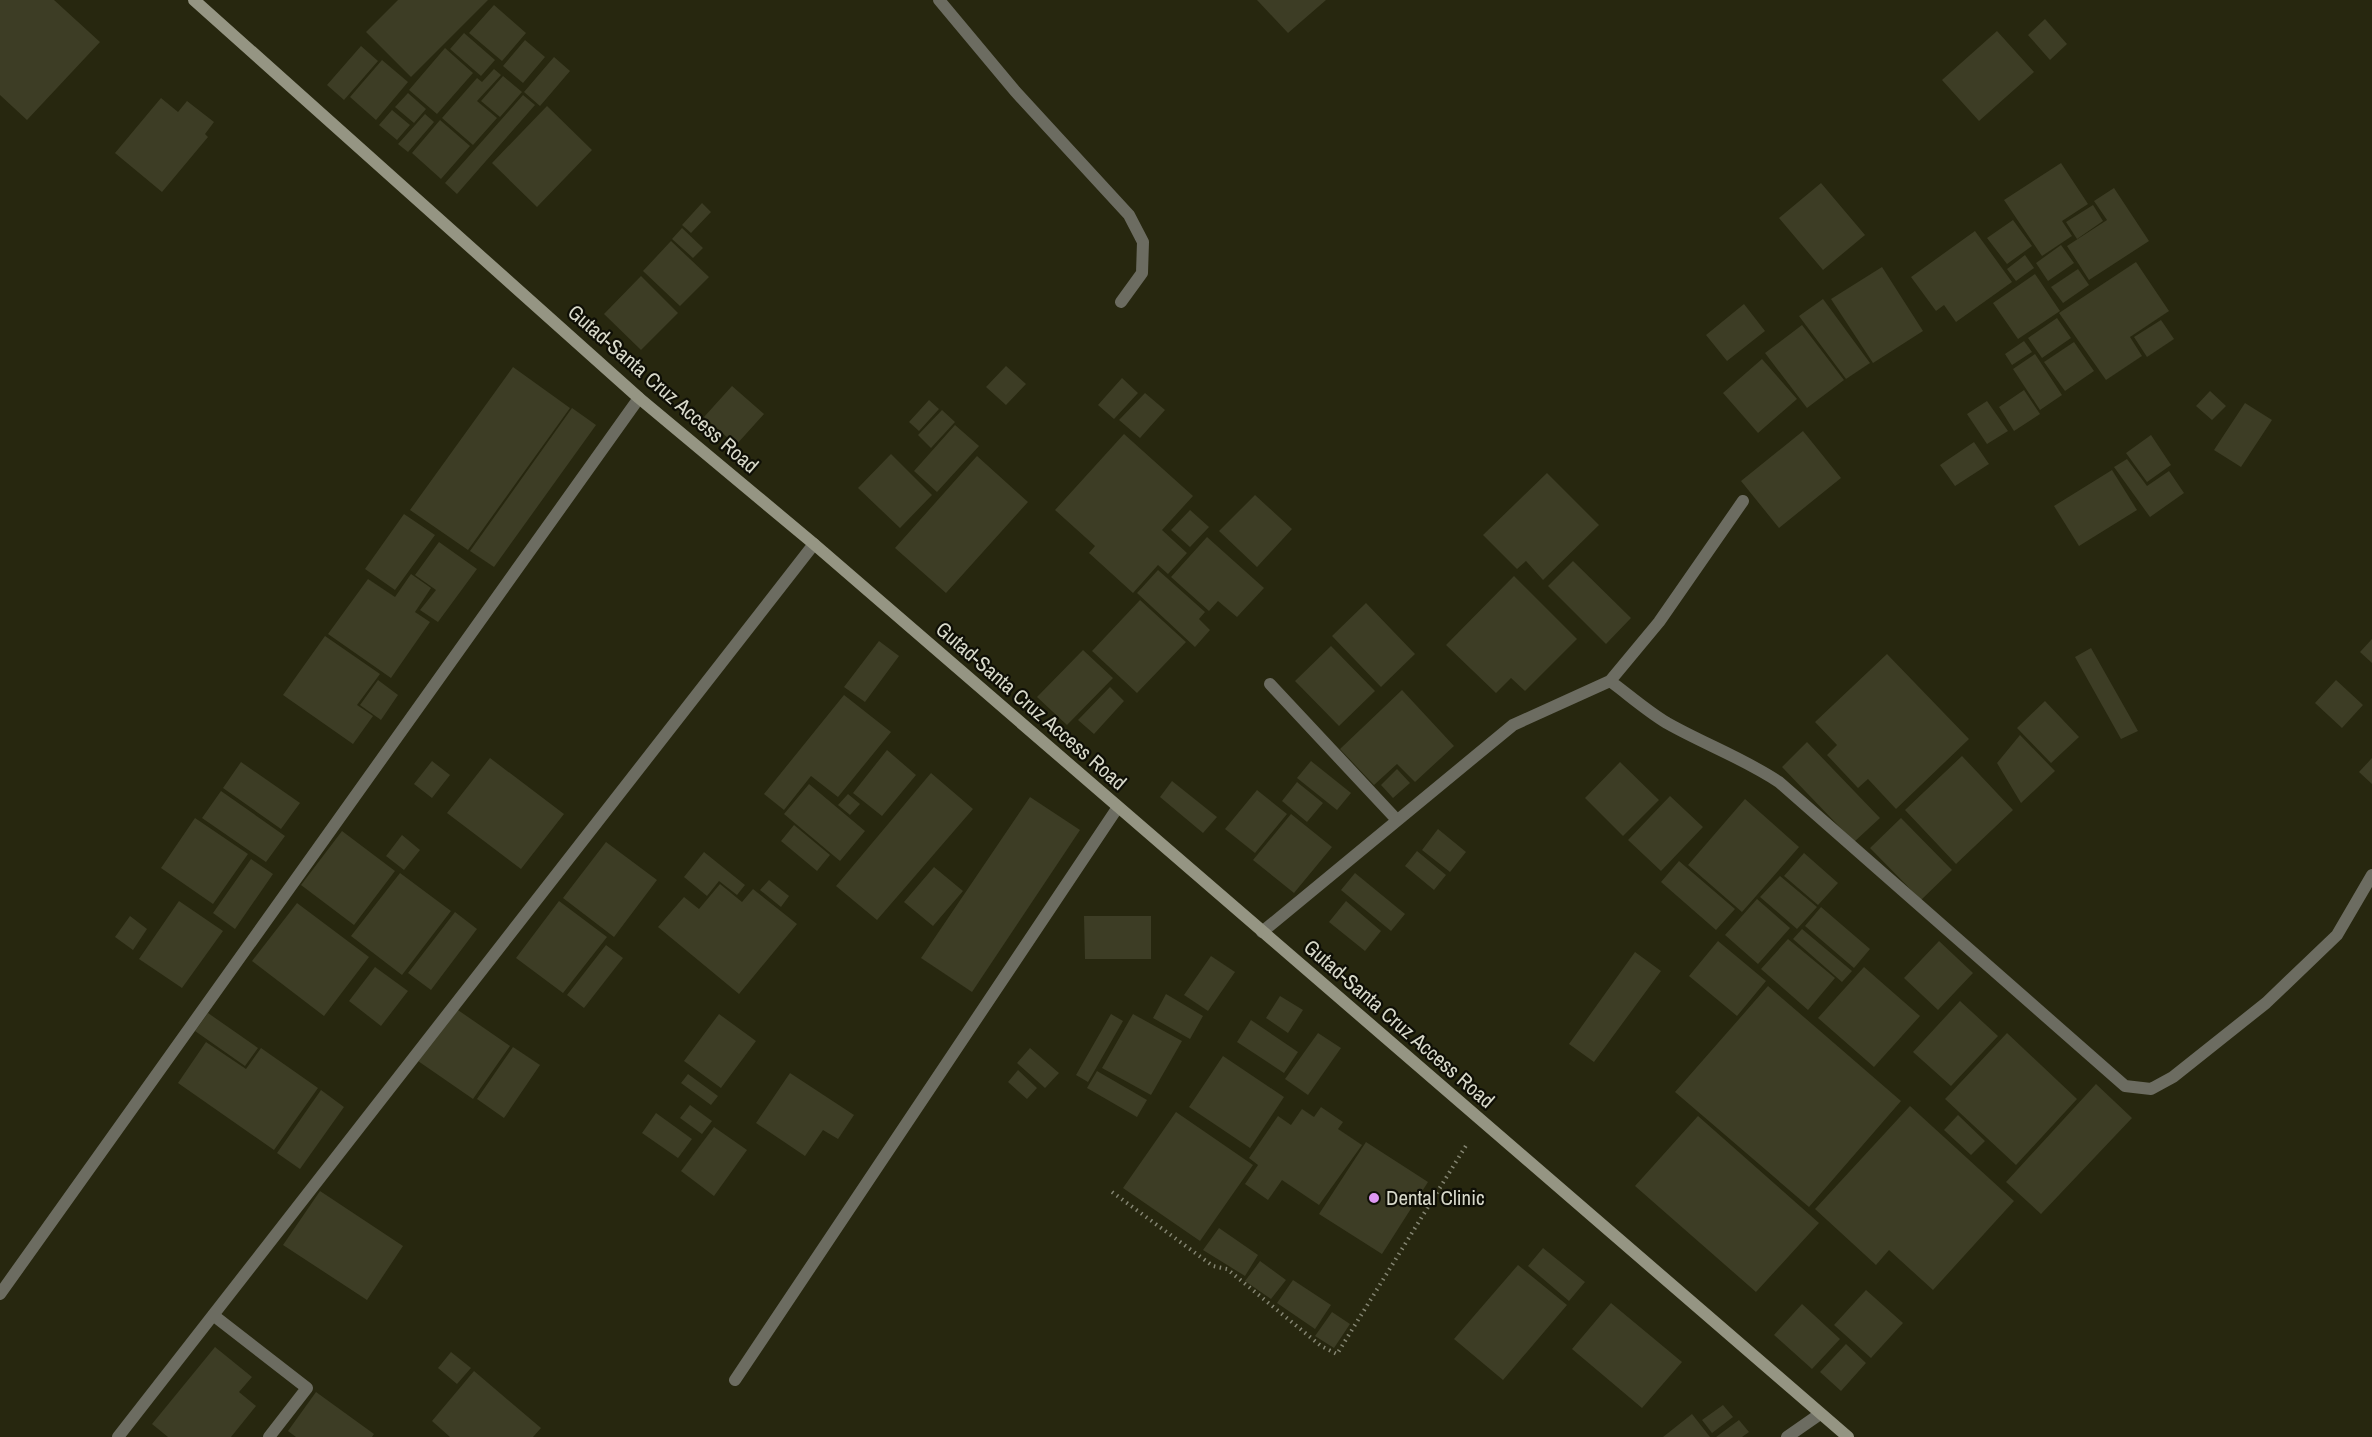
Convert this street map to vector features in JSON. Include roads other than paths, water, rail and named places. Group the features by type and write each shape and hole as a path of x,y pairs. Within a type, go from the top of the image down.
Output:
{"main road":[{"name":"Gutad-Santa Cruz Access Road","path":"194,0 639,398 814,544 1848,1437"}],"street":[{"path":"939,0 1015,91 1129,215 1143,242 1142,273 1121,302"},
{"path":"0,1294 639,398"},
{"path":"1262,932 1513,725 1610,681 1659,622 1743,501"},
{"path":"118,1437 814,544"},
{"path":"1610,681 1665,722 1718,750 1752,764 1779,782 2125,1086 2151,1089 2173,1077 2266,1003 2337,935 2372,874"},
{"path":"1270,684 1397,820"},
{"path":"735,1380 1118,807"},
{"path":"213,1315 307,1388 269,1437"},
{"path":"1787,1437 1820,1414"}],"place":[{"name":"Dental Clinic","path":"1374,1198"}]}
